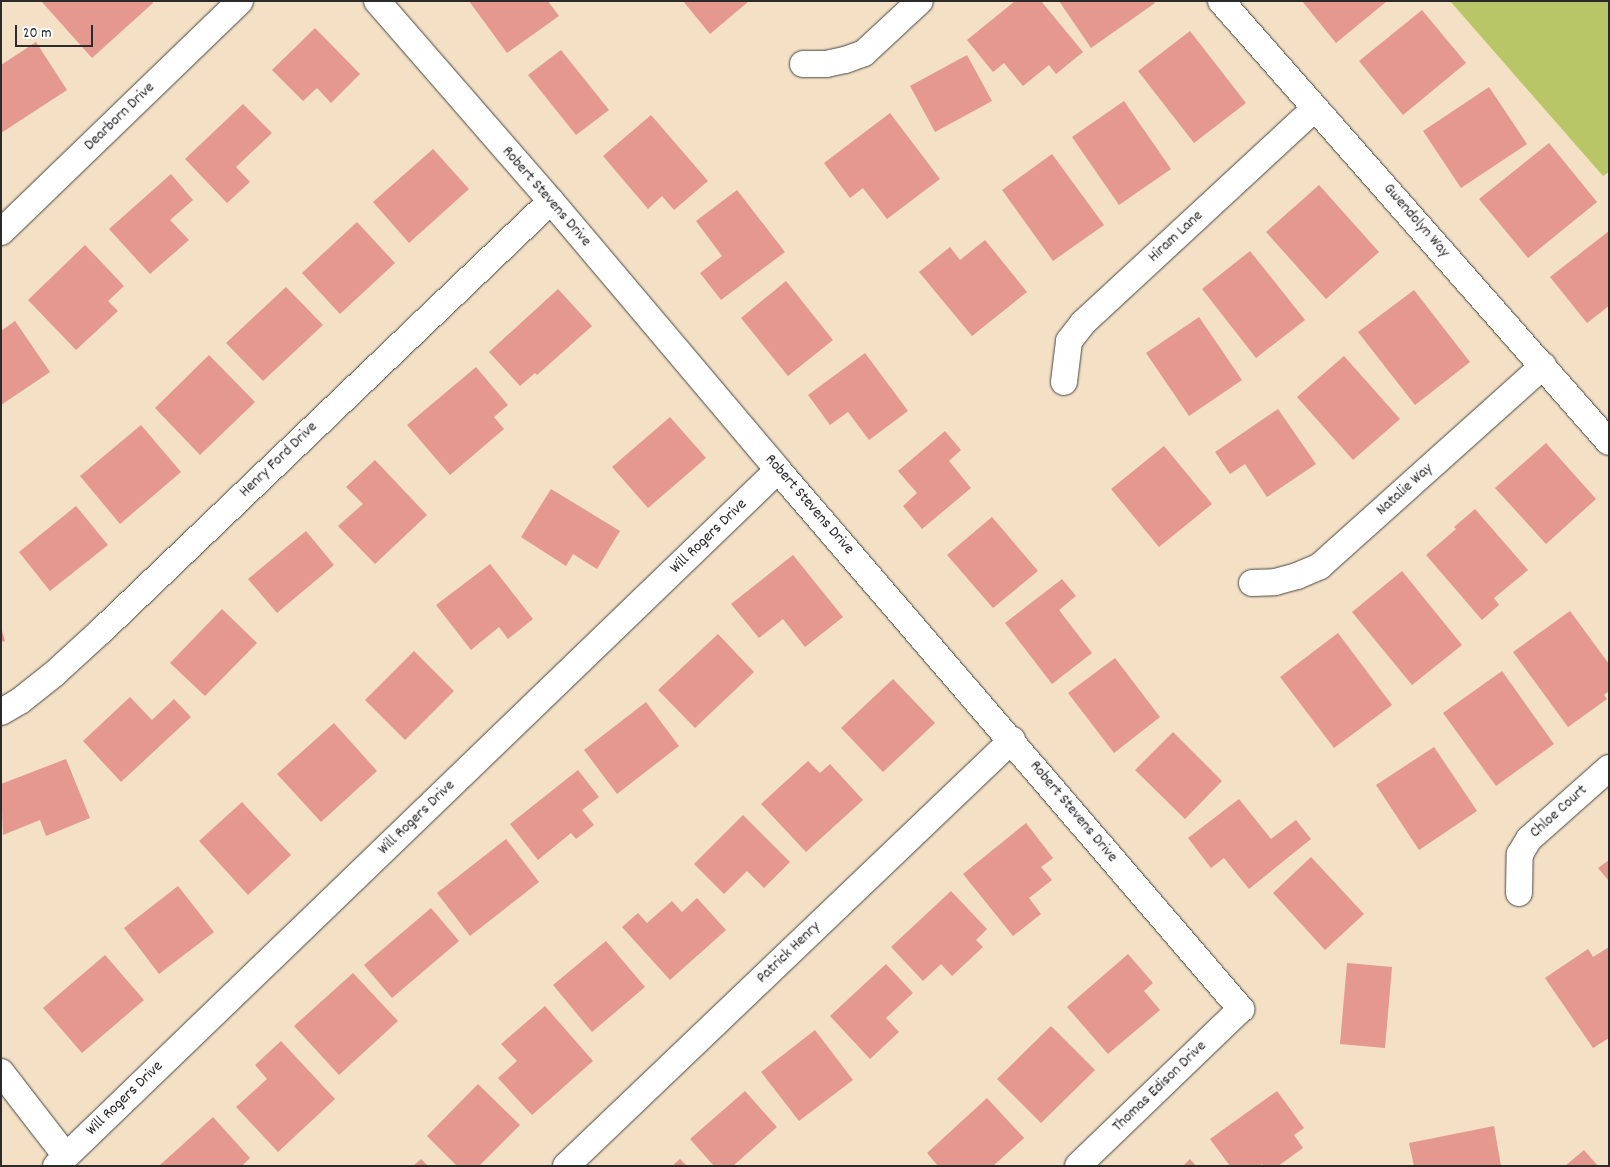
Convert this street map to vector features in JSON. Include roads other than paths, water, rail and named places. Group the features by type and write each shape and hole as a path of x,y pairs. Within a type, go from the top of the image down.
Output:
{"street":[{"name":"Dearborn Drive","path":"1,232 240,1"},
{"name":"Robert Stevens Drive","path":"377,1 551,201 778,470 1242,1009"},
{"path":"803,64 826,64 845,60 864,52 920,1"},
{"name":"Gwendolyn Way","path":"1221,1 1609,442"},
{"name":"Hiram Lane","path":"1064,382 1069,340 1083,323 1315,108"},
{"name":"Henry Ford Drive","path":"1,712 20,701 54,674 101,631 551,201"},
{"name":"Natalie Way","path":"1252,583 1275,582 1298,576 1320,566 1543,366"},
{"name":"Will Rogers Drive","path":"61,1161 778,470"},
{"name":"Patrick Henry","path":"566,1166 1012,740"},
{"name":"Chloe Court","path":"1519,893 1520,854 1529,839 1609,768"},
{"name":"Thomas Edison Drive","path":"1078,1166 1242,1009"},
{"path":"1,1072 61,1161"}]}
